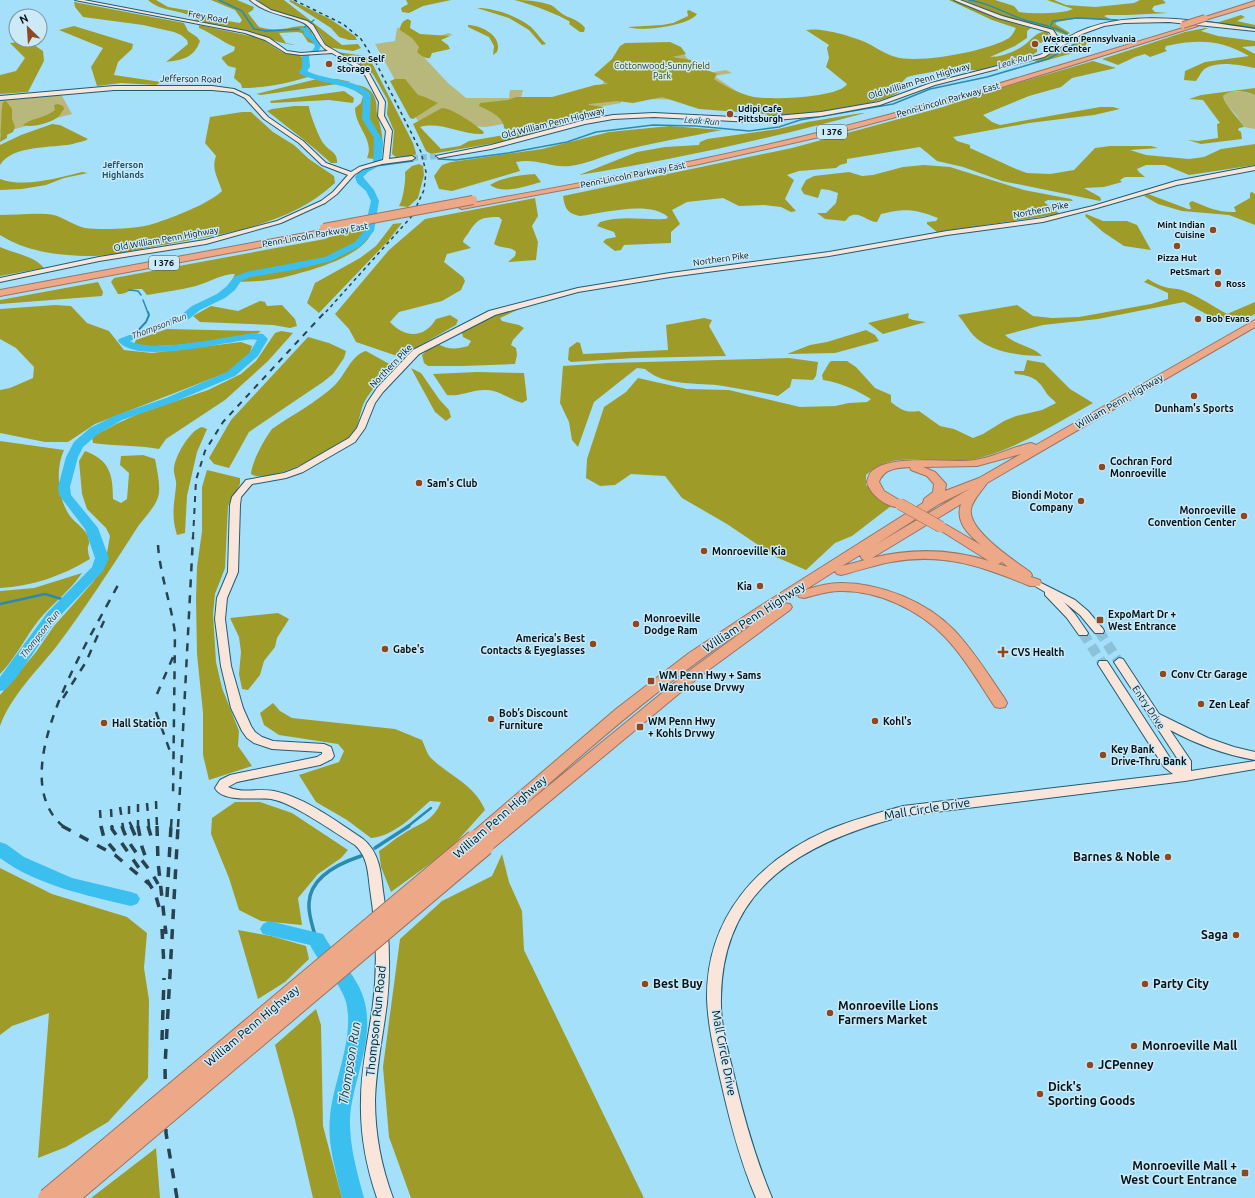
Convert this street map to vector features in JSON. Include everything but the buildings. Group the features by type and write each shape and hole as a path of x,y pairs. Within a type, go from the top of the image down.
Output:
{"highway":[{"name":"Penn-Lincoln Parkway East","path":"0,293 473,200 680,162 827,129 940,98 1255,3"},
{"name":"Penn-Lincoln Parkway East","path":"0,288 462,207 671,168 833,132 947,101 1255,7"},
{"name":"William Penn Highway","path":"47,1198 480,843 586,764 694,674 740,638 804,594 1059,436 1255,323"},
{"path":"1035,583 941,527 884,496 874,487 873,481 875,475 884,467 902,464 952,466 976,463 1059,436"},
{"path":"900,504 880,486 880,478 887,471 898,468 914,468 931,474 939,482 939,493 909,518"},
{"name":"William Penn Highway","path":"69,1198 480,843 610,723 678,668 726,635 909,518 967,485 980,485"},
{"path":"980,485 968,500 964,508 965,518 969,526 979,537 1035,583"},
{"path":"841,572 884,558 909,555 934,555 980,562 1035,583"},
{"path":"804,594 828,587 853,587 873,592 920,610 934,619 952,636 1000,702"}],"street":[{"name":"Frey Road","path":"77,0 246,32 267,39 286,52 301,54 332,52"},
{"path":"252,0 269,11 299,18 308,24 323,46 366,72 382,102 381,116 389,131 384,162"},
{"path":"956,0 1000,18 1048,30 1057,38 1061,45"},
{"name":"Old William Penn Highway","path":"438,156 490,147 585,122 613,117 662,115 725,120 768,119 804,116 867,106 887,102 933,84 1042,56 1052,52 1070,39 1090,28 1130,22 1209,24 1255,30"},
{"path":"1057,38 1070,39"},
{"name":"Jefferson Road","path":"0,98 114,88 228,89 247,96 266,118 301,142 319,160 330,168 352,174"},
{"name":"Old William Penn Highway","path":"0,280 100,259 191,245 235,235 279,222 303,212 330,197 352,174 370,165 412,158"},
{"path":"330,168 344,169 370,165"},
{"path":"330,168 342,177 344,182"},
{"name":"Northern Pike","path":"249,482 286,475 300,470 344,445 358,432 374,398 380,390 416,352 468,323 504,309 578,290 631,281 829,254 929,236 1043,220 1190,179 1255,168"},
{"name":"Thompson Run Road","path":"249,482 240,494 235,505 232,572 222,598 220,609 220,629 229,684 237,708 251,736 272,745 324,748 327,750 328,756 320,762 234,778 224,783 221,788 232,793 271,795 284,799 359,842 365,847 372,859 383,952 381,996 368,1092 368,1125 375,1171 385,1198"},
{"path":"1035,583 1071,602 1084,613 1099,631"},
{"path":"1047,590 1067,611 1082,633"},
{"name":"Entry Drive","path":"1119,662 1185,761 1185,777"},
{"name":"Entry Drive","path":"1103,664 1168,764 1185,777"},
{"path":"1153,713 1182,731 1237,752 1255,756"},
{"name":"Mall Circle Drive","path":"764,1198 749,1160 735,1110 716,1027 714,995 716,965 724,936 743,900 762,877 789,856 811,842 849,825 887,814 922,808 1185,777 1255,765"}],"green space":[{"path":"148,0 156,0 168,7 197,12 215,19 240,23 242,20 235,10 211,0 237,0 254,7 253,10 248,13 259,27 276,29 298,26 307,27 313,36 314,44 308,42 302,33 297,32 279,33 286,43 296,45 290,45 244,30 195,21 196,19 190,16 159,7"},
{"path":"258,0 284,0 342,45 358,44 361,48 353,51 327,47 320,34 311,25 302,19 272,11 264,7"},
{"path":"291,0 330,19 355,36 357,40 349,40 339,37 331,28 289,1"},
{"path":"406,0 451,0 423,6 409,13 402,12 401,8 408,4"},
{"path":"514,0 533,1 551,5 564,15 580,23 585,28 584,32 580,32 569,24 570,22 560,16 535,6"},
{"path":"949,0 953,0 994,17 1031,28 1027,31 1027,38 1015,46 990,57 1003,55 1016,50 1039,33 1047,32 1050,37 1034,47 1037,49 1037,52 1032,55 978,70 943,70 907,77 901,83 904,87 903,90 892,96 874,102 823,112 774,116 699,109 662,97 633,103 617,101 589,104 604,107 603,112 579,115 520,129 508,130 504,128 498,117 479,106 480,103 508,100 516,97 552,97 595,85 608,84 594,75 612,59 620,46 625,43 670,42 681,47 686,54 672,57 691,60 692,64 717,74 714,79 733,90 754,97 788,98 804,97 831,92 841,89 847,84 826,67 829,58 827,48 829,45 806,30 820,30 852,37 892,56 907,59 920,59 970,52 999,43 1009,38 1016,28 992,20"},
{"path":"963,0 995,0 1014,6 1019,12 1055,13 1073,9 1047,0 1054,0 1066,5 1095,7 1134,3 1140,0 1163,0 1166,3 1154,6 1152,9 1155,12 1168,13 1107,15 1104,16 1110,19 1103,20 1079,18 1057,22 1055,24 1070,33 1066,35 1016,21"},
{"path":"74,2 184,23 188,31 200,41 191,55 182,59 166,62 188,44 187,40 181,35 143,25 83,17 75,7"},
{"path":"477,8 491,9 506,13 519,19 531,27 546,44 542,45 529,30 509,18"},
{"path":"689,10 697,14 685,22 675,25 643,29 628,27 673,23 688,16 687,11"},
{"path":"1241,15 1245,17 1237,21 1255,25 1255,29 1216,23"},
{"path":"408,19 411,21 410,28 420,34 450,36 441,40 448,45 450,49 432,53 430,58 426,58 421,55 417,52 419,47 412,38 400,30 402,23"},
{"path":"199,25 260,38 282,52 299,55 303,58 303,65 308,72 313,75 278,84 242,88 241,84 234,78 236,68 228,66 222,59 222,57 234,51 235,47 199,28"},
{"path":"468,25 479,27 490,32 497,41 497,52 493,55 494,46 489,37 468,27"},
{"path":"74,26 133,44 132,49 118,62 114,75 161,82 156,85 121,83 97,86 91,67 103,48 59,30"},
{"name":"Cottonwood-Sunnyfield Park","path":"403,27 427,39 449,33 453,35 442,37 420,53 448,83 466,98 509,98 510,90 523,90 521,98 566,99 566,96 603,84 607,65 681,50 690,62 708,73 726,70 732,73 714,76 750,100 621,99 621,103 486,127 419,123 375,44 395,41 397,28"},
{"path":"1208,28 1201,31 1218,36 1255,41 1255,46 1242,47 1255,54 1255,68 1225,64 1213,65 1202,71 1196,81 1184,80 1185,71 1205,62 1249,56 1221,44 1202,42 1182,43 1166,46 1165,49 1167,51 1150,57 1145,54 1118,65 1102,59 1185,32"},
{"path":"1084,39 1088,39 1084,50 1037,63 1035,61"},
{"path":"15,48 38,48 43,51 44,61 28,92 0,94 0,75 16,71 25,58"},
{"path":"337,52 365,56 372,63 413,143 416,153 415,156 396,157 392,154 394,131 387,114 387,99 373,74 357,62"},
{"path":"1093,61 1116,68 1072,78 1061,87 1029,96 983,115 992,122 1000,125 1100,107 1113,107 1120,109 1094,115 1029,123 953,137 957,141 970,145 970,148 1027,173 1050,174 1074,170 1095,148 1110,146 1151,146 1158,148 1130,150 1146,155 1189,159 1204,157 1221,149 1255,144 1255,165 1189,175 1165,165 1146,165 1137,169 1145,177 1125,177 1120,180 1122,182 1104,187 1084,188 1100,197 1100,201 1002,181 963,167 937,161 920,147 847,159 847,163 836,168 799,171 787,175 794,180 785,199 796,211 791,212 781,207 764,205 739,206 723,198 687,202 672,210 680,224 671,232 671,243 624,245 621,250 615,251 603,242 606,239 616,237 614,232 597,226 600,222 633,218 666,219 668,217 660,212 650,209 638,208 580,216 569,212 565,204 563,196 792,148 943,107 1007,86"},
{"path":"317,79 337,79 351,82 261,95 256,94"},
{"path":"395,79 405,79 418,95 438,103 413,119 410,118 390,81"},
{"path":"356,85 369,90 376,102 382,134 383,149 382,154 374,159 367,158 369,151 367,139 356,115 355,108 361,103 363,96 354,90"},
{"path":"1255,88 1255,95 1238,91 1230,92 1223,96 1226,104 1244,127 1239,128 1238,130 1241,132 1242,139 1201,144 1188,140 1198,141 1218,138 1217,124 1220,123 1203,100 1189,99 1201,95"},
{"path":"344,91 354,98 353,103 329,100 271,103 270,101"},
{"path":"1229,92 1244,92 1255,95 1255,129 1244,127 1227,105 1223,96"},
{"path":"61,94 72,114 0,133 0,98"},
{"path":"6,101 12,109 12,119 15,127 13,132 7,135 7,138 0,142 2,107 3,102"},
{"path":"58,104 63,106 64,109 56,119 47,123 36,125 23,125 51,113 55,110 54,105"},
{"path":"294,106 309,106 312,119 320,136 324,144 335,154 337,163 331,163 267,111"},
{"path":"442,108 458,114 484,132 483,134 475,134 436,126 420,127 441,149 460,146 469,141 562,125 507,141 431,154 426,151 413,124"},
{"path":"251,112 273,132 294,145 309,159 334,176 335,183 316,198 296,210 251,227 204,238 112,254 94,256 63,255 20,245 0,235 0,215 51,214 85,228 117,229 149,225 177,215 208,201 222,191 214,165 216,156 205,143 210,117"},
{"path":"865,113 723,148 579,175 637,152 665,147 699,145 700,142 707,139 778,129 807,122"},
{"path":"52,124 60,125 88,139 73,144 33,148 14,154 0,165 0,145 21,135"},
{"path":"670,126 722,130 617,152 588,162 570,166 556,166 531,161 516,162 520,171 452,191 439,189 434,176 442,165 451,162 542,149 609,132"},
{"path":"419,164 423,166 424,175 418,198 408,207 399,206 404,190 405,172 412,166"},
{"path":"924,165 950,167 1024,190 1071,199 1073,201 1048,200 1044,202 1060,214 937,232 927,224 927,222 936,221 938,218 910,210 881,214 877,222 857,215 850,216 845,221 825,219 817,213 826,213 836,203 838,193 821,189 818,198 804,194 801,189 806,180 814,176 849,172 862,176 873,175 903,167"},
{"path":"82,172 88,173 64,178 46,185 22,189 0,190 0,179 20,183 41,181"},
{"path":"535,174 541,182 508,190 495,188 490,185 506,178"},
{"path":"1252,192 1255,194 1255,225 1229,215 1182,211 1158,204 1144,196 1148,194 1188,209 1191,209 1189,203 1192,201 1219,211 1236,212 1234,207 1250,198 1250,193"},
{"path":"535,198 538,216 532,226 538,242 536,260 508,262 515,256 516,252 494,244 502,220 499,217 481,219 475,224 463,240 463,242 471,248 447,254 444,262 463,277 465,281 461,290 442,301 399,312 390,322 402,331 414,334 426,330 436,319 450,315 458,320 456,325 405,354 397,356 356,342 349,329 335,314 389,250 425,219"},
{"path":"1086,214 1103,221 1127,221 1137,225 1151,250 1124,246 1103,232 1085,216"},
{"path":"402,223 388,241 319,313 307,303 315,283 360,258 376,246 393,224"},
{"path":"373,227 369,237 362,246 351,253 325,265 282,278 260,281 231,282 235,274 230,274 196,286 147,295 142,289 134,289 118,294 111,282 114,278 325,239 336,234"},
{"path":"0,247 29,257 44,268 0,276"},
{"path":"1148,279 1162,286 1183,290 1227,314 1255,302 1255,314 1237,323 1208,315 1184,302 1098,319 1043,325 1005,335 1034,350 1042,356 1005,352 987,345 973,335 958,315 1017,305 1033,316 1052,318 1079,317 1151,304 1168,299 1168,293 1144,282"},
{"path":"98,282 103,292 102,296 0,304 0,300"},
{"path":"260,301 265,302 267,306 282,305 295,319 297,326 290,328 273,325 200,322 193,316 211,306 238,311"},
{"path":"55,305 71,306 87,323 109,331 124,350 152,353 241,342 252,346 249,356 231,371 95,424 68,442 45,442 0,433 0,390 10,388 33,378 34,367 16,348 0,339 0,309"},
{"path":"526,306 500,318 502,321 519,325 524,328 513,340 511,345 516,348 517,355 515,364 428,366 424,363 422,355 428,349 438,344 453,348 468,346 471,341 463,337 462,333 464,330 491,317"},
{"path":"909,313 908,318 926,322 883,334 868,323"},
{"path":"704,318 712,320 709,326 726,356 634,358 571,362 568,360 569,348 577,342 580,343 583,354 668,350 666,325"},
{"path":"167,329 261,331 258,333 212,341 178,345 147,346 134,344 136,340"},
{"path":"866,330 875,335 879,341 835,353 787,354 810,345 827,342"},
{"path":"281,331 293,333 268,361 225,400 166,439 159,449 93,443 92,437 116,424 138,414 208,390 241,374 256,361 275,333"},
{"path":"308,337 329,343 346,351 344,358 333,374 249,432 229,468 214,464 209,458 231,420"},
{"path":"366,351 393,366 375,386 363,405 354,433 343,442 318,457 287,471 272,475 260,476 251,474 256,457 272,429 328,391 339,381 353,360 361,353"},
{"path":"789,358 818,362 816,376 813,380 792,379 790,387 778,396 723,386 682,383 662,379 645,369 637,368 594,402 578,447 572,440 569,422 560,403 563,366 608,363"},
{"path":"1027,360 1044,363 1070,389 1093,403 1030,438 995,453 962,461 900,460 888,462 877,467 866,475 866,485 891,506 852,536 835,543 806,570 776,557 727,524 682,498 665,476 631,474 615,485 600,486 586,478 587,459 604,407 626,392 638,378 687,389 729,390 800,407 835,406 849,403 867,402 871,399 843,385 823,380 822,375 831,361 847,361 856,367 875,388 891,395 891,402 898,407 911,412 919,411 940,426 954,429 973,438 983,434 1004,421 1016,416 1042,410 1056,403 1034,379 1015,374 1014,371 1024,371"},
{"path":"411,368 421,373 439,399 449,410 451,417 446,421 435,412"},
{"path":"477,372 524,373 527,400 522,403 518,402 491,390 447,395 433,374"},
{"path":"202,427 207,429 197,452 187,496 185,533 177,535 174,516 176,484 174,470 175,463 188,438 197,429"},
{"path":"0,441 64,450 59,466 60,493 70,516 84,530 88,537 88,553 90,559 47,579 24,585 0,588"},
{"path":"85,451 100,459 105,464 111,476 113,499 121,503 127,499 129,473 120,465 121,456 143,455 155,459 159,485 158,498 77,619 17,694 0,726 0,695 36,652 54,626 93,582 105,564 110,536 106,528 87,509 82,494 79,461"},
{"path":"207,470 240,478 240,484 228,506 225,568 215,594 213,614 216,662 222,688 239,731 238,746 252,766 209,780 203,755 203,713 197,654 196,599 197,567 202,531 202,487"},
{"path":"82,573 72,586 38,621 0,674 0,591 34,588"},
{"path":"278,613 289,619 277,638 275,647 264,661 260,675 248,690 242,689 239,674 241,652 239,637 230,618"},
{"path":"273,703 280,711 292,718 395,729 422,740 430,757 468,787 475,794 485,810 450,849 391,892 381,867 379,851 409,830 425,822 434,814 441,802 430,801 403,824 388,833 371,838 347,820 316,802 299,775 339,762 344,751 338,744 279,735 264,725 260,713"},
{"path":"235,802 260,802 292,813 348,850 341,858 318,874 298,898 302,925 261,921 239,910 229,878 211,834 212,818"},
{"path":"502,854 509,882 522,911 524,950 644,1198 411,1198 389,1137 383,1067 400,939 442,901 492,876"},
{"path":"0,868 52,894 127,917 147,933 144,968 149,1000 148,1078 108,1122 66,1147 38,1158 49,1013 12,1026 0,1035"},
{"path":"238,930 271,936 306,946 309,959 285,982 258,999"},
{"path":"316,1009 321,1025 323,1126 342,1198 313,1198 295,1120 275,1045"},
{"path":"156,1148 160,1198 91,1198"}],"waterway":[{"name":"Thompson Run","path":"219,0 242,11 254,29 266,31 302,29 314,20"},
{"path":"969,0 991,6 1018,18 1052,27 1067,34"},
{"name":"Leak Run","path":"1051,25 1053,21 1077,18 1118,20"},
{"name":"Leak Run","path":"1202,21 1255,28"},
{"name":"Thompson Run","path":"0,686 11,674 52,616 98,568 102,558 91,528 65,495 64,487 72,457 78,445 94,431 118,418 170,400 231,374 254,354 263,339 259,336 255,336 186,346 147,349 132,346 123,341 185,317 196,308 221,296 231,288 237,279 249,274 294,267 328,259 358,244 369,231 375,201 370,190 360,181 359,177 365,170 377,165 379,159 379,141 367,123 367,94 352,86 310,76 303,72 306,67 305,55 316,51 318,46 315,40 306,34 308,30 302,29"},
{"name":"Leak Run","path":"438,159 456,160 508,153 567,142 596,132 653,125 696,126 749,131 779,127 800,120 893,104 930,89 987,77 1048,59 1075,44"},
{"name":"Leak Run","path":"376,166 413,161"},
{"path":"129,290 138,291 141,295"},
{"path":"143,300 148,313"},
{"path":"133,336 146,322 149,315 148,312"},
{"path":"0,604 45,594 68,601"},
{"path":"407,827 431,808"},
{"path":"375,848 409,826"},
{"name":"Thompson Run","path":"0,849 18,862 69,884 131,899"},
{"path":"316,939 309,912 311,894 315,886 328,872 361,856"},
{"name":"Thompson Run","path":"269,929 316,939 346,983 355,1002 357,1012 356,1037 340,1117 340,1137 353,1198"}],"tunnel":[{"path":"412,158 439,156"},
{"path":"1099,631 1119,662"},
{"path":"1083,633 1103,664"}],"railway":[{"path":"294,0 343,24 361,39 375,61 421,152 426,172 424,190 412,216 325,313"},
{"path":"193,538 196,480 205,451 223,422 325,312"},
{"path":"178,827 193,537"},
{"path":"158,545 161,567 175,633 173,799"},
{"path":"64,827 47,804 42,775 46,741 57,706 72,671 119,583"},
{"path":"63,698 86,662 104,621"},
{"path":"157,694 173,657"},
{"path":"156,712 172,757"},
{"path":"156,801 157,827"},
{"path":"147,803 149,827"},
{"path":"138,804 138,826"},
{"path":"129,806 129,821 132,827"},
{"path":"120,807 123,827"},
{"path":"111,809 112,827"},
{"path":"100,810 101,827"},
{"path":"171,827 172,813"},
{"path":"62,826 115,855 149,884"},
{"path":"101,826 104,838 115,851"},
{"path":"122,826 133,849 158,884"},
{"path":"131,826 137,840"},
{"path":"138,826 142,847 147,861"},
{"path":"148,826 153,843"},
{"path":"157,826 158,862 166,934"},
{"path":"167,897 171,826"},
{"path":"177,1198 166,1133 165,1066 178,826"},
{"path":"112,827 139,868"},
{"path":"147,880 155,893 159,907"},
{"path":"162,929 164,967"},
{"path":"162,1040 164,978"}],"place":[{"name":"Western Pennsylvania ECK Center","path":"1035,44"},
{"name":"Secure Self Storage","path":"329,64"},
{"name":"Udipi Cafe Pittsburgh","path":"730,114"},
{"name":"Mint Indian Cuisine","path":"1213,230"},
{"name":"Pizza Hut","path":"1177,246"},
{"name":"PetSmart","path":"1218,272"},
{"name":"Ross","path":"1218,284"},
{"name":"Bob Evans","path":"1198,319"},
{"name":"Dunham's Sports","path":"1194,396"},
{"name":"Cochran Ford Monroeville","path":"1102,467"},
{"name":"Sam's Club","path":"419,483"},
{"name":"Biondi Motor Company","path":"1081,501"},
{"name":"Monroeville Convention Center","path":"1244,516"},
{"name":"Monroeville Kia","path":"704,551"},
{"name":"Kia","path":"760,586"},
{"name":"ExpoMart Dr + West Entrance","path":"1100,620"},
{"name":"Monroeville Dodge Ram","path":"636,624"},
{"name":"America's Best Contacts & Eyeglasses","path":"593,644"},
{"name":"Gabe's","path":"385,649"},
{"name":"CVS Health","path":"1003,652"},
{"name":"Conv Ctr Garage","path":"1163,674"},
{"name":"WM Penn Hwy + Sams Warehouse Drvwy","path":"651,681"},
{"name":"Zen Leaf","path":"1201,704"},
{"name":"Bob’s Discount Furniture","path":"491,719"},
{"name":"Kohl's","path":"875,721"},
{"name":"Hall Station","path":"104,723"},
{"name":"WM Penn Hwy + Kohls Drvwy","path":"640,727"},
{"name":"Key Bank Drive-Thru Bank","path":"1103,755"},
{"name":"Barnes & Noble","path":"1168,857"},
{"name":"Saga","path":"1236,935"},
{"name":"Best Buy","path":"645,984"},
{"name":"Party City","path":"1145,984"},
{"name":"Monroeville Lions Farmers Market","path":"830,1013"},
{"name":"Monroeville Mall","path":"1134,1046"},
{"name":"JCPenney","path":"1090,1065"},
{"name":"Dick's Sporting Goods","path":"1040,1094"},
{"name":"Monroeville Mall + West Court Entrance","path":"1245,1173"}],"district":[{"name":"Jefferson Highlands","path":"123,170"}]}
